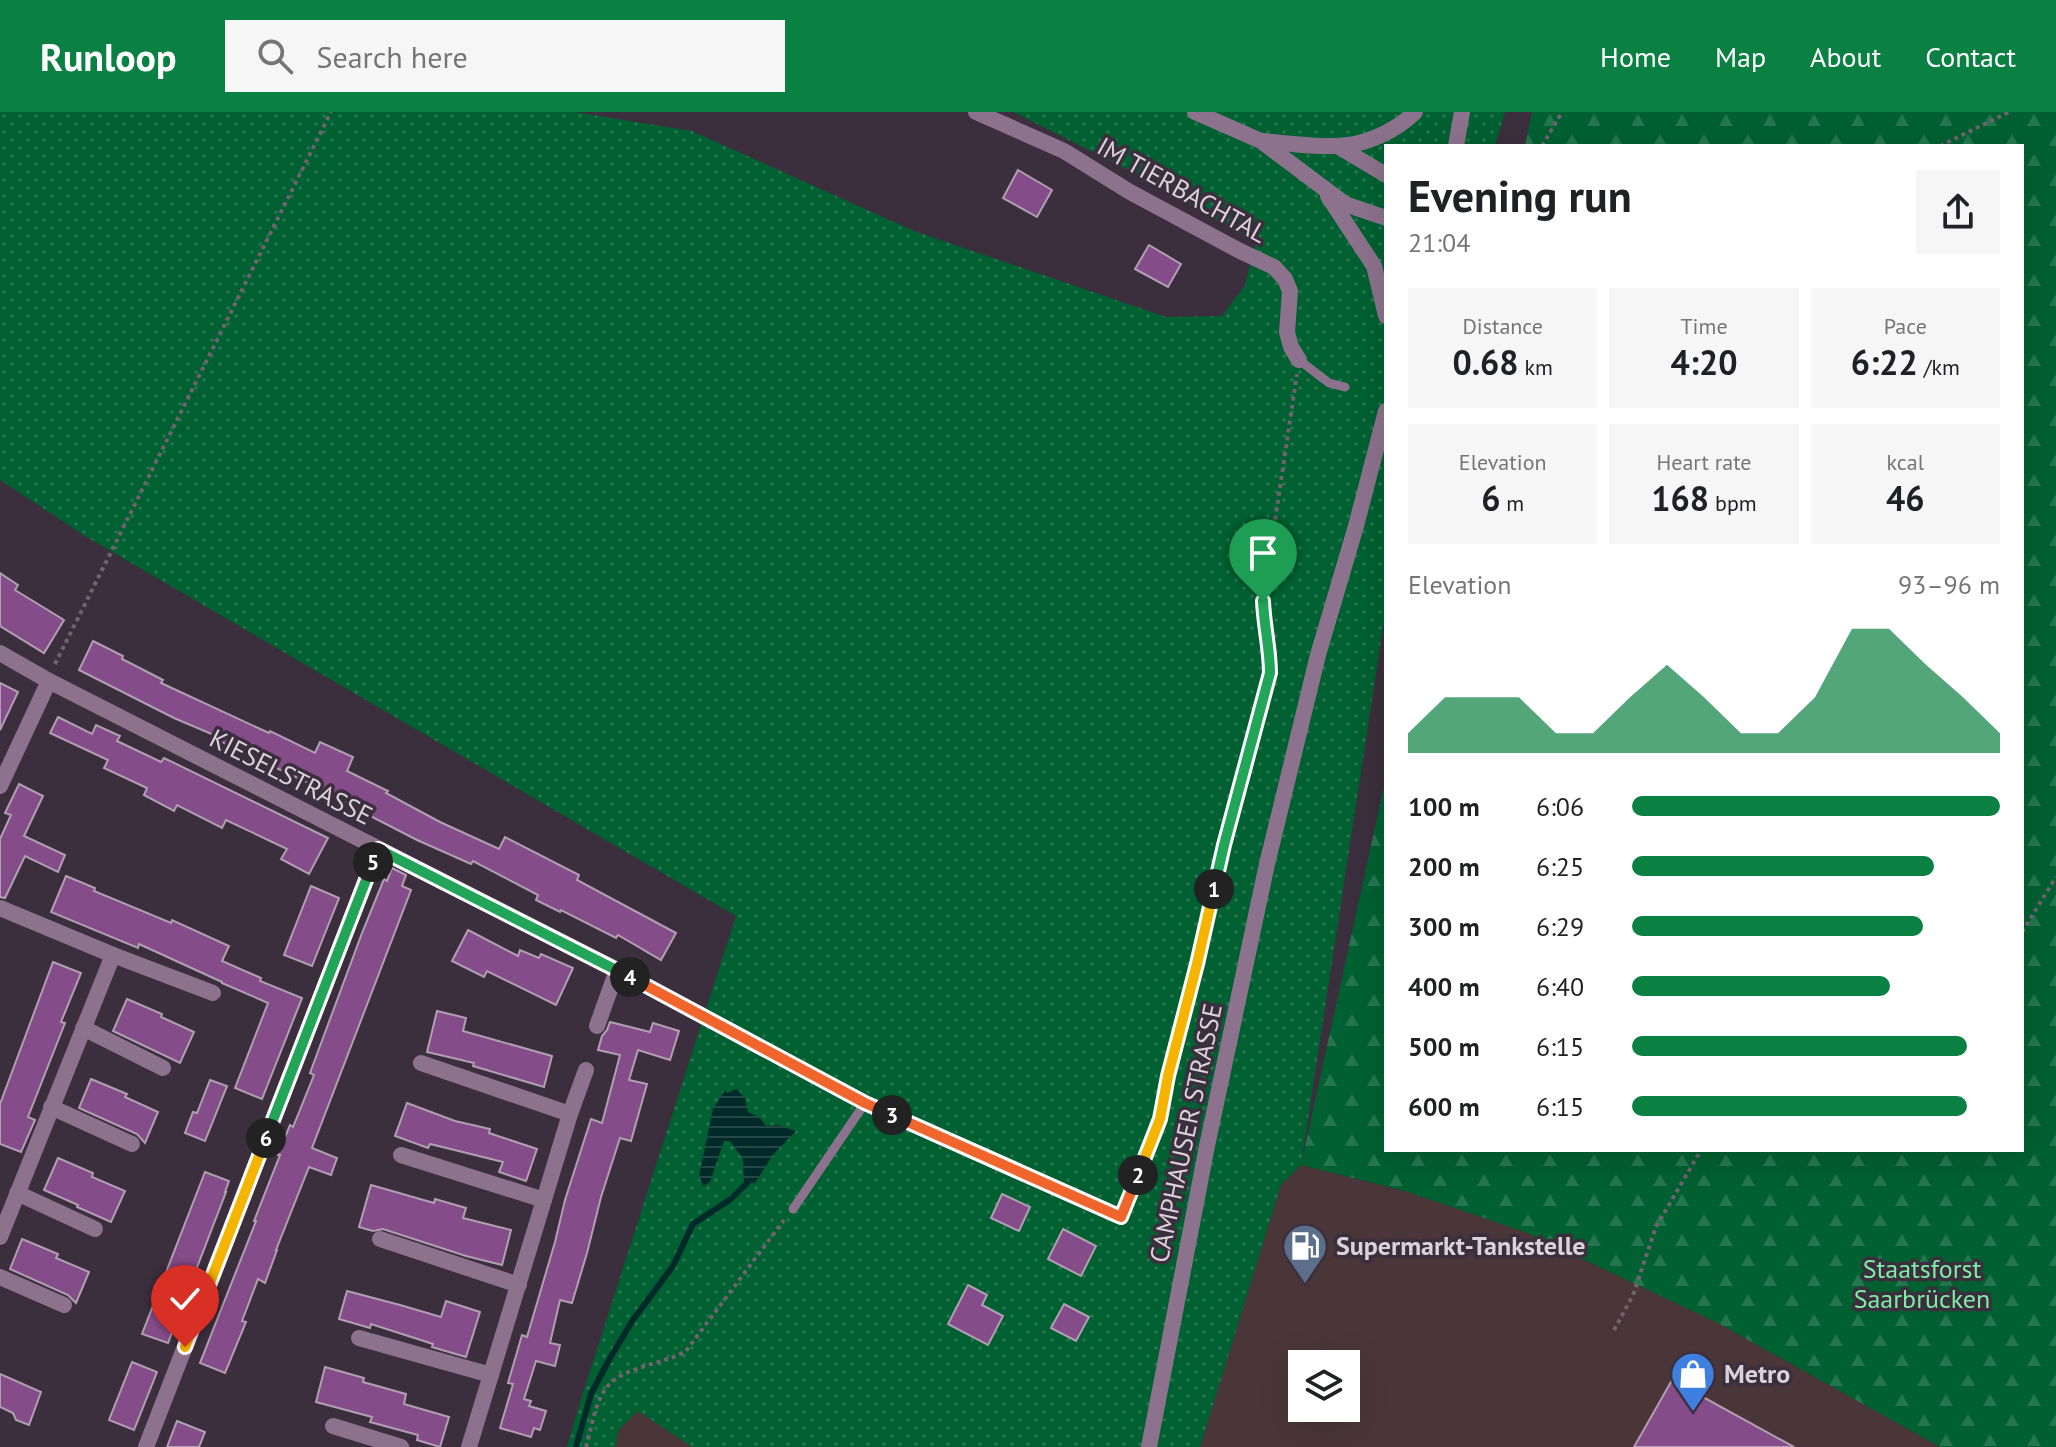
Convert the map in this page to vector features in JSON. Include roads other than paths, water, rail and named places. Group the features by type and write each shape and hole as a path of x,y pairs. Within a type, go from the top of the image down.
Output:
{"street":[{"name":"IM TIERBACHTAL","path":"976,112 1064,151 1130,192 1274,267 1285,279 1290,291 1287,332 1299,360"},
{"path":"1195,112 1261,141 1345,204 1384,217"},
{"path":"1261,141 1339,147 1385,133 1405,122 1415,112"},
{"path":"1456,144 1462,112"},
{"path":"1339,147 1384,174"},
{"path":"1323,188 1374,266 1384,308"},
{"name":"CAMPHAUSER STRASSE","path":"1149,1447 1219,1087 1267,864 1318,655 1384,419"},
{"name":"KIESELSTRASSE","path":"0,653 49,681 617,970 865,1103 1121,1217"},
{"path":"0,786 49,681"},
{"path":"146,1447 378,849"},
{"path":"0,908 213,993"},
{"path":"0,1237 113,955"},
{"path":"597,1026 617,970"},
{"path":"83,1028 163,1068"},
{"path":"421,1063 570,1114"},
{"path":"469,1447 586,1070"},
{"path":"51,1107 132,1144"},
{"path":"401,1155 544,1200"},
{"path":"17,1193 95,1229"},
{"path":"380,1239 519,1285"},
{"path":"0,1277 64,1305"},
{"path":"359,1338 491,1375"},
{"path":"333,1426 401,1447"}],"lane":[{"path":"1299,360 1329,383 1345,387"},
{"path":"793,1209 865,1103"}],"waterway":[{"path":"576,1447 591,1394 633,1320 673,1266 693,1224 731,1199 748,1182"}],"place":[{"name":"Supermarkt-Tankstelle","path":"1305,1285"},
{"name":"Metro","path":"1693,1413"}],"park label":[{"name":"Staatsforst Saarbrücken","path":"1922,1284"}]}
